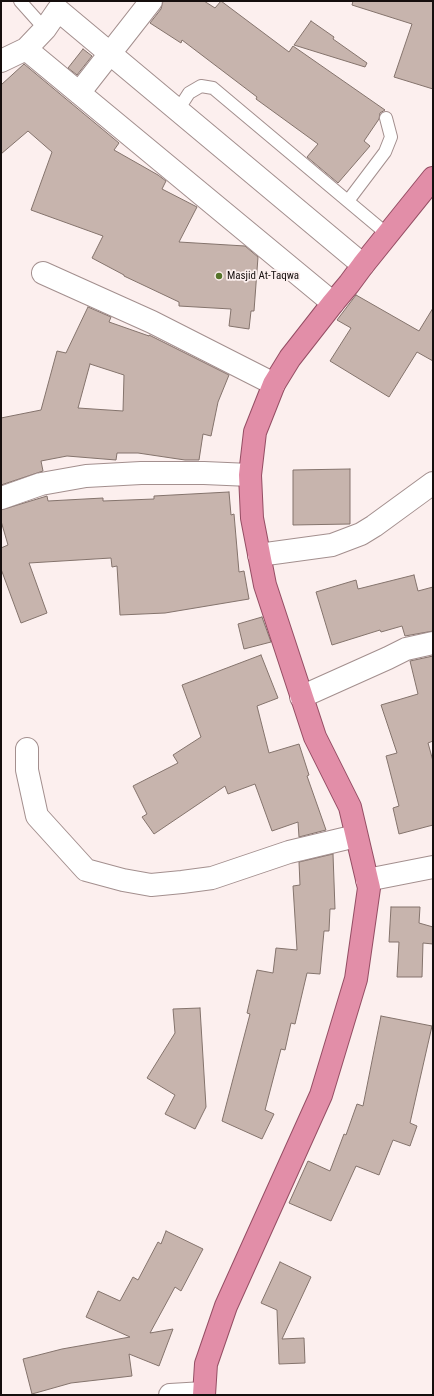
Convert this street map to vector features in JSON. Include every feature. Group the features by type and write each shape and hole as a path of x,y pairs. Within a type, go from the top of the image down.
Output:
{"highway":[{"path":"204,1394 206,1364 226,1306 321,1095 356,979 368,888 350,807 315,737 265,585 252,518 250,475 255,432 274,384 290,358 333,302 349,284 363,264 433,178"}],"street":[{"path":"79,94 151,1"},
{"path":"1,61 26,49 45,29 61,6 110,54 363,264"},
{"path":"26,49 333,302"},
{"path":"43,273 152,322 274,384"},
{"path":"1,498 41,484 86,476 141,473 250,475"},
{"path":"259,554 332,545 361,534 433,483"},
{"path":"301,697 406,649 433,643"},
{"path":"27,749 26,770 37,816 86,870 151,885 182,882 212,878 289,852 356,836"},
{"path":"367,880 433,866"},
{"path":"170,1395 204,1394"}],"lane":[{"path":"20,1 45,29"},
{"path":"178,110 189,93 195,89 201,86 213,88 388,234"},
{"path":"348,202 385,152 391,137 386,118"}],"building":[{"path":"163,1 204,1 215,8 221,1 289,52 293,46 385,110 380,113 379,119 364,141 370,146 338,183 307,157 318,144 256,99 257,97 182,40 181,43 150,23 161,9"},
{"path":"353,1 433,1 433,89 394,77 412,24 352,5"},
{"path":"311,21 367,63 365,67 294,45"},
{"path":"83,49 92,56 77,75 68,68"},
{"path":"24,64 119,143 114,150 166,181 162,189 197,207 179,242 245,246 258,257 254,311 251,311 249,329 229,326 231,309 179,306 179,302 124,276 92,258 103,236 31,210 52,152 28,131 1,154 1,85"},
{"path":"356,295 419,331 433,308 433,361 417,352 389,397 330,361 351,328 337,320"},
{"path":"88,307 111,317 109,322 149,335 229,375 218,402 211,436 203,434 199,460 185,460 138,453 117,453 116,460 67,456 41,461 43,471 1,485 1,418 41,410 57,351 66,353","holes":["90,364 124,375 123,411 78,408"]},
{"path":"350,469 350,524 293,525 293,470"},
{"path":"229,492 231,515 234,514 239,572 244,571 249,599 165,613 120,615 117,566 112,567 111,558 29,563 47,613 21,623 1,569 1,548 8,545 1,521 1,510 47,496 48,501 103,498 103,501 154,499 154,496"},
{"path":"414,575 418,591 433,587 433,631 405,636 402,626 381,632 380,630 332,645 316,592 356,580 358,589"},
{"path":"262,617 271,642 244,649 238,624"},
{"path":"261,655 278,698 257,706 269,753 299,744 309,775 307,776 326,830 299,837 298,822 272,831 255,784 228,794 225,786 154,834 142,817 147,814 133,786 178,763 173,755 201,737 182,685"},
{"path":"433,656 433,741 428,743 433,761 433,825 399,834 393,808 399,806 386,756 397,753 381,705 418,694 410,661"},
{"path":"333,854 335,909 330,909 329,931 324,931 320,974 307,973 295,1024 291,1023 285,1050 281,1049 265,1110 274,1114 262,1139 222,1121 250,1014 247,1013 257,970 273,973 276,948 297,950 293,886 300,885 299,862"},
{"path":"391,907 420,907 419,923 433,927 433,944 423,943 422,977 397,977 399,942 389,942"},
{"path":"200,1008 206,1107 195,1129 165,1114 175,1095 147,1078 175,1033 173,1009"},
{"path":"381,1016 432,1026 410,1123 417,1126 410,1146 393,1140 379,1175 356,1166 331,1221 289,1203 308,1161 330,1171 344,1134 346,1135 357,1104 363,1106"},
{"path":"166,1231 203,1249 181,1291 175,1287 150,1333 173,1329 159,1366 129,1354 132,1376 71,1383 32,1394 23,1359 62,1349 130,1337 86,1317 98,1291 120,1301 133,1277 138,1280 158,1242 161,1244"},
{"path":"280,1262 311,1277 282,1339 304,1338 305,1363 279,1364 277,1310 261,1303"}],"place":[{"name":"Masjid At-Taqwa","path":"219,276"}]}
